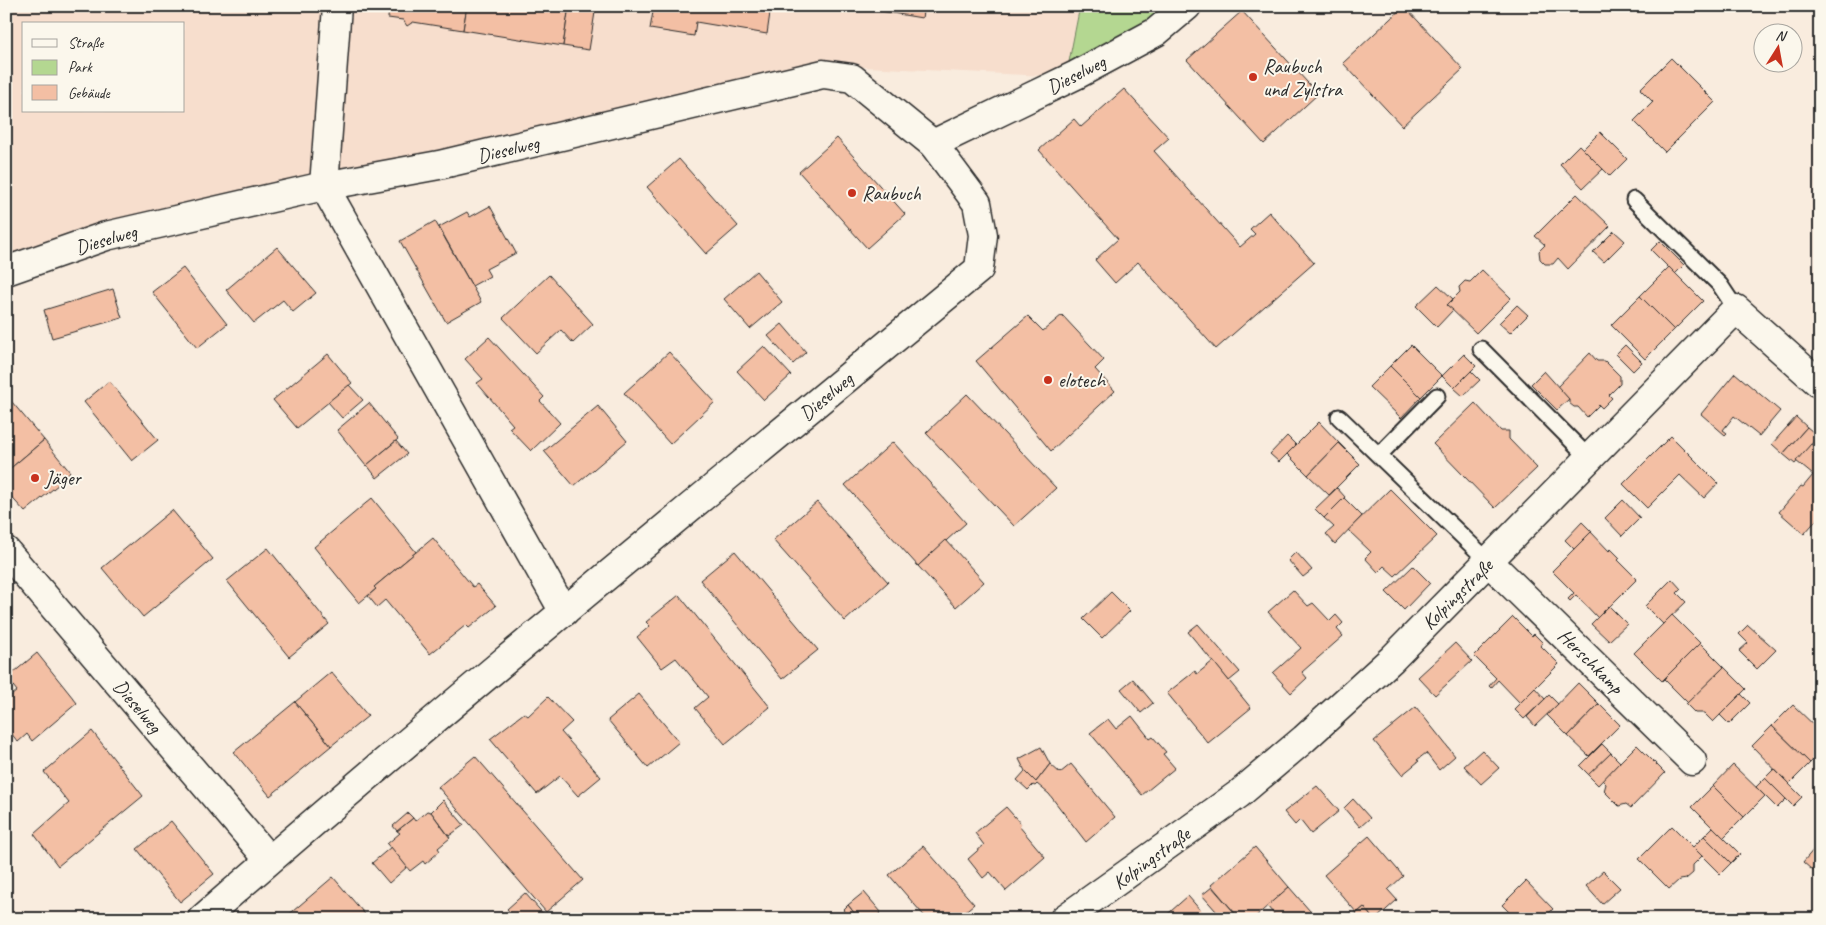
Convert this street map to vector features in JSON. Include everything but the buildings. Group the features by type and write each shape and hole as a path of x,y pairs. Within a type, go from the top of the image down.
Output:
{"street":[{"path":"337,6 324,186 564,612"},
{"name":"Dieselweg","path":"933,144 1076,75 1156,32 1187,6"},
{"name":"Dieselweg","path":"6,271 106,236 324,186 439,165 823,74 852,78 933,144 977,202 983,236 979,269 564,612 269,860 202,919"},
{"path":"1736,309 1820,384"},
{"name":"Kolpingstraße","path":"1064,919 1239,794 1304,739 1392,659 1736,309"},
{"name":"Dieselweg","path":"6,552 269,860"},
{"name":"Herschkamp","path":"1489,562 1692,761"}],"lane":[{"path":"1634,200 1720,285 1736,309"},
{"path":"1481,349 1590,459"},
{"path":"1379,455 1436,396"},
{"path":"1339,417 1489,562"}],"shaded area":[{"path":"6,6 1080,6 1066,77 844,66 6,258"}],"green space":[{"path":"1080,6 1175,6 1066,77"}],"place":[{"name":"Raubuch und Zylstra","path":"1253,77"},
{"name":"Raubuch","path":"852,193"},
{"name":"elotech","path":"1048,380"},
{"name":"Jäger","path":"35,478"}]}
